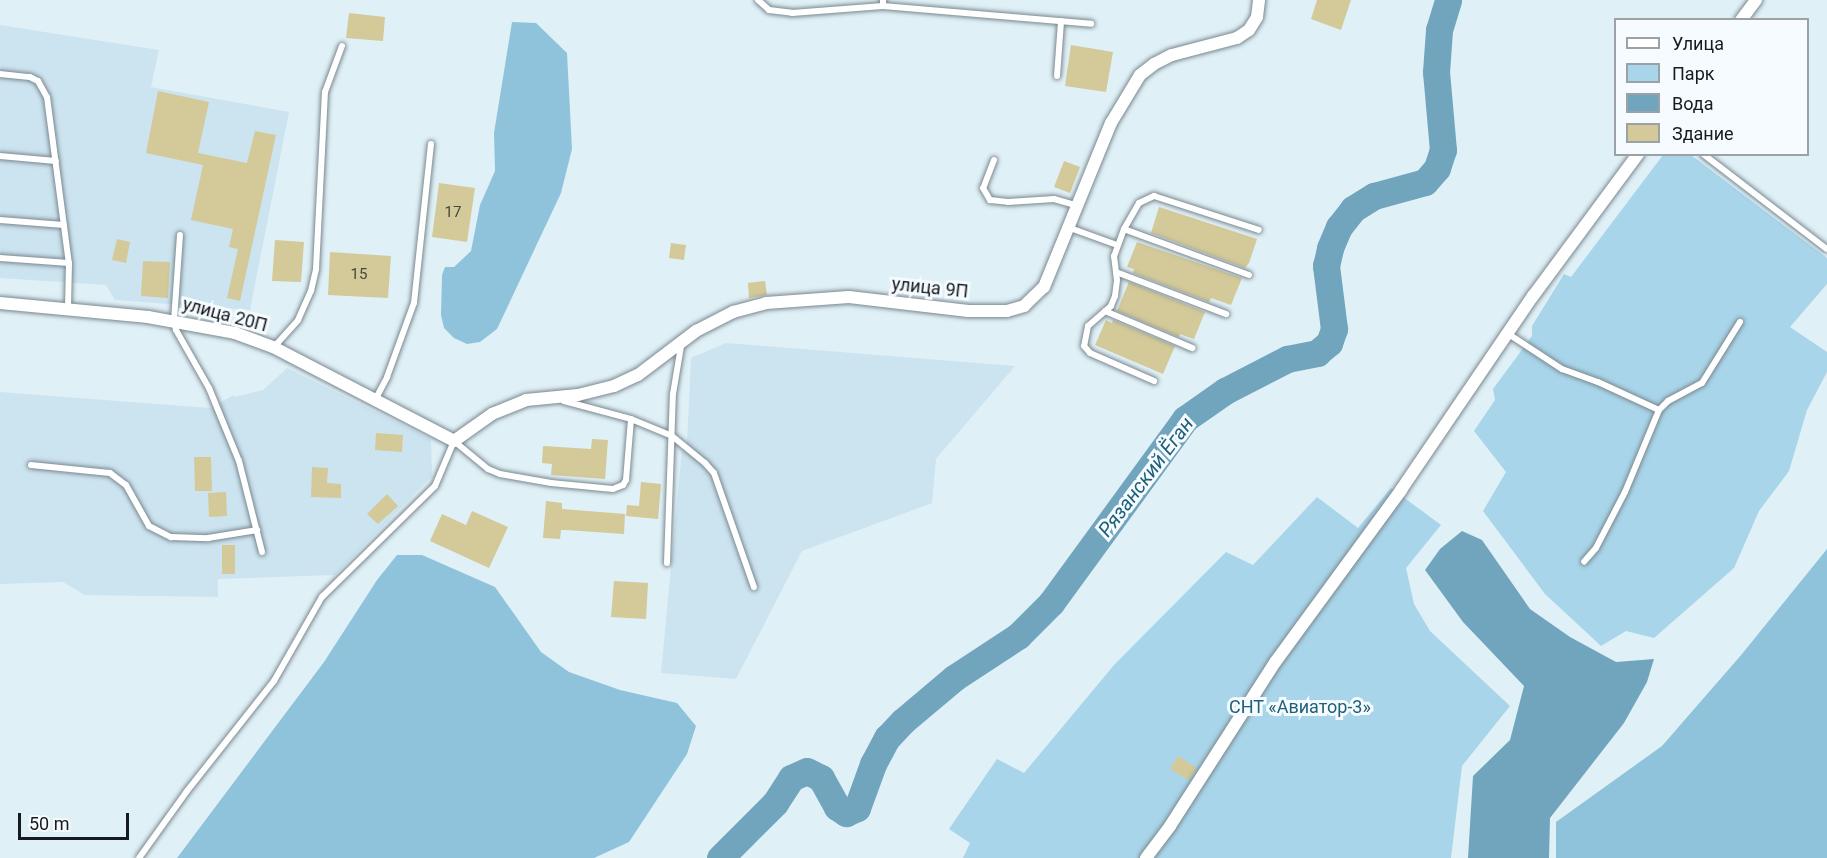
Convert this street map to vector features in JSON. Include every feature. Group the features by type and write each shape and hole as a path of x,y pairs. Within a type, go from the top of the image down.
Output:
{"street":[{"name":"улица 9П","path":"454,441 508,406 545,397 578,395 614,386 638,375 683,340 733,312 793,300 849,297 968,311 1007,311 1024,306 1044,288 1111,123 1140,75 1154,64 1172,55 1236,38 1249,30 1257,17 1259,0"},
{"path":"1742,18 1756,0"},
{"path":"1146,858 1170,826 1276,661 1401,490 1507,333 1637,156"},
{"name":"улица 20П","path":"0,303 174,320 236,333 273,347 454,441"}],"lane":[{"path":"758,0 769,10 778,12 883,3 1091,24"},
{"path":"1057,76 1061,21"},
{"path":"273,347 298,320 313,285 325,92 342,46"},
{"path":"0,74 30,77 39,81 47,97 69,262 68,308"},
{"path":"375,400 387,377 414,303 431,144"},
{"path":"0,156 56,160"},
{"path":"1706,156 1827,249"},
{"path":"994,160 983,188 990,200 1008,202 1054,199 1078,206"},
{"path":"1154,381 1086,350 1083,342 1086,329 1105,311 1115,296 1114,256 1124,229 1139,203 1154,196 1259,230"},
{"path":"0,220 64,225"},
{"path":"1070,228 1117,245"},
{"path":"1124,229 1249,275"},
{"path":"180,235 174,320 181,340 209,388 239,461 262,552"},
{"path":"0,258 69,262"},
{"path":"1116,272 1226,314"},
{"path":"1105,311 1192,348"},
{"path":"1584,562 1596,548 1625,492 1659,410 1668,400 1702,383 1740,322"},
{"path":"1507,333 1562,369 1598,382 1659,410"},
{"path":"667,563 676,366 683,340"},
{"path":"545,397 583,404 631,419 672,436 714,473 754,587"},
{"path":"140,858 187,791 274,681 322,597 435,486 454,441 488,469 500,474 551,483 613,489 623,485 626,480 631,419"},
{"path":"31,465 110,473 126,485 149,526 171,537 208,538 257,530"}],"shaded area":[{"path":"512,22 536,23 567,53 572,149 561,193 497,329 480,342 467,344 454,338 444,328 441,315 442,275 445,267 454,267 471,251 480,205 495,171 494,133"},
{"path":"0,25 159,50 151,87 289,112 250,310 115,300 106,285 0,278"},
{"path":"726,343 1015,366 936,459 932,503 802,551 736,679 661,673 682,450 687,444 691,358"},
{"path":"287,368 431,439 432,476 335,575 218,579 218,597 85,595 63,582 0,584 0,392 210,408 234,395 235,397 263,390"},
{"path":"1827,549 1827,858 1556,858 1556,822 1662,746 1742,654"},
{"path":"397,555 422,555 495,587 541,652 569,672 620,690 677,703 696,726 687,754 629,842 594,858 177,858 324,662 377,580"}],"green space":[{"path":"1662,156 1692,156 1827,258 1827,284 1790,327 1827,352 1827,372 1807,410 1789,471 1759,511 1734,568 1654,638 1626,631 1601,646 1545,594 1483,511 1506,472 1474,431 1495,400 1493,389 1532,336 1532,326 1564,274 1571,277"},
{"name":"СНТ «Авиатор-3»","path":"1391,488 1441,525 1406,568 1414,604 1430,631 1510,706 1462,766 1451,858 963,858 970,843 949,829 997,759 1024,773 1114,665 1226,552 1253,565 1317,497 1358,528"}],"water":[{"path":"1462,531 1482,540 1530,609 1570,637 1616,662 1654,659 1647,682 1624,723 1550,818 1549,858 1468,858 1473,776 1510,740 1524,686 1463,622 1425,570 1440,549"}],"building":[{"path":"1317,0 1351,0 1341,30 1311,19"},
{"path":"349,13 385,17 383,41 346,38"},
{"path":"1071,45 1113,52 1106,92 1065,86"},
{"path":"158,91 209,102 198,153 247,163 255,131 276,135 240,301 227,298 238,249 229,247 233,229 191,220 203,165 146,153"},
{"path":"1064,161 1080,167 1070,193 1054,187"},
{"path":"439,183 475,188 467,242 432,237"},
{"path":"1159,207 1257,239 1249,263 1245,268 1151,233"},
{"path":"117,239 130,242 126,263 112,260"},
{"path":"275,240 304,242 301,282 272,281"},
{"path":"1137,242 1242,278 1231,305 1211,298 1209,302 1133,273 1134,269 1127,267"},
{"path":"671,243 686,245 684,260 669,258"},
{"path":"330,252 391,256 388,298 328,295"},
{"path":"143,261 170,262 168,298 141,296"},
{"path":"765,281 767,295 749,298 748,283"},
{"path":"1129,282 1205,312 1194,339 1180,334 1179,337 1117,311"},
{"path":"1106,320 1112,323 1113,320 1175,346 1163,374 1095,345"},
{"path":"376,433 403,435 402,452 375,450"},
{"path":"592,439 608,440 605,479 551,475 552,464 542,463 543,446 591,449"},
{"path":"194,457 211,457 212,491 195,491"},
{"path":"312,467 328,468 327,483 341,484 341,498 311,497"},
{"path":"641,482 661,484 658,519 626,516 627,505 639,506"},
{"path":"226,492 227,516 209,517 208,493"},
{"path":"387,494 398,506 378,524 367,514"},
{"path":"546,501 562,503 562,509 625,514 624,534 561,530 560,539 543,538"},
{"path":"472,511 508,527 489,568 430,541 442,514 466,525"},
{"path":"222,545 235,545 235,574 222,574"},
{"path":"614,581 648,583 646,619 611,617"},
{"path":"1178,756 1197,768 1189,780 1170,769"}],"waterway":[{"name":"Рязанский Ёган","path":"720,858 775,803 791,778 807,771 821,778 837,807 846,813 857,808 873,764 887,738 903,721 954,678 1018,636 1051,603 1185,419 1225,391 1287,359 1317,353 1329,343 1334,329 1326,266 1330,248 1339,227 1353,209 1374,196 1425,182 1437,168 1443,150 1436,72 1439,30 1448,0"}]}
